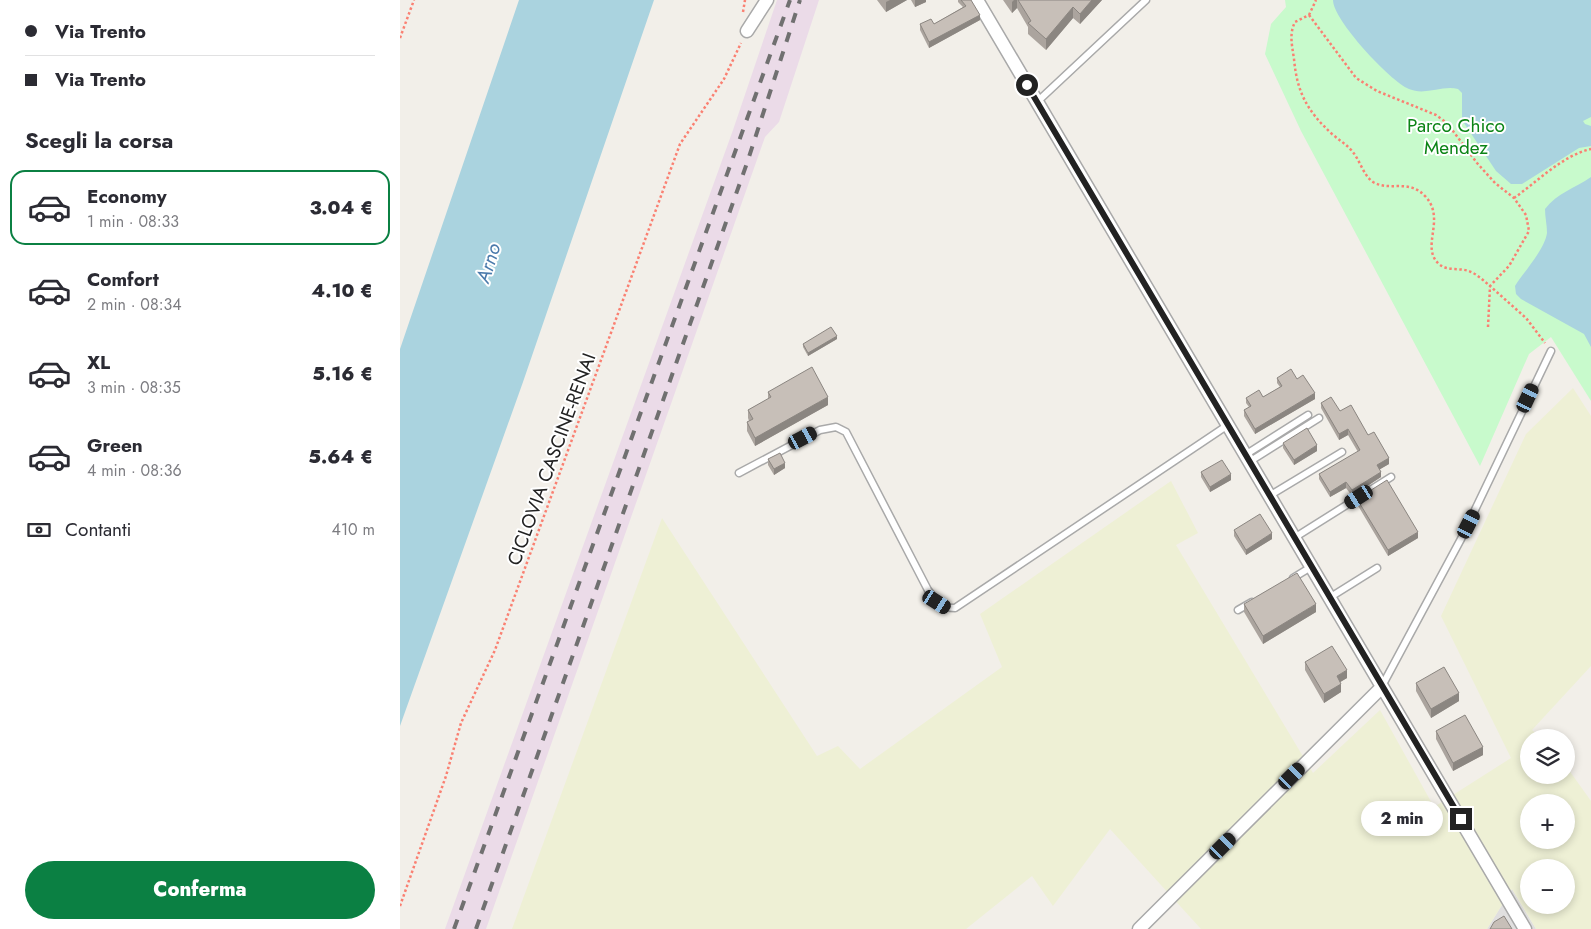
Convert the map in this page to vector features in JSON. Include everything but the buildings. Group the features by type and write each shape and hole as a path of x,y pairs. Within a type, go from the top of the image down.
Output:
{"street":[{"path":"747,31 767,0"},
{"path":"976,0 1525,929"},
{"path":"1139,929 1382,687"}],"lane":[{"path":"1037,102 1146,0"},
{"path":"1382,687 1462,538 1551,351"},
{"path":"1247,458 1308,415"},
{"path":"1247,458 1319,418"},
{"path":"738,473 820,430 836,427 846,432 928,590 941,605 946,608 955,608 1228,425"},
{"path":"1269,496 1342,452"},
{"path":"1294,538 1391,477"},
{"path":"1287,582 1311,567"},
{"path":"1330,598 1377,568"},
{"path":"1238,610 1262,596"}],"path":[{"path":"400,38 414,0"},
{"path":"1316,0 1309,15 1295,22 1290,32 1296,84 1310,111 1359,158 1366,176 1374,182 1383,186 1404,185 1425,196 1432,206 1435,221 1431,248 1434,258 1440,265 1471,272 1490,286 1526,318 1551,351"},
{"path":"1309,15 1356,78 1377,91 1436,115 1447,123 1477,163 1495,183 1514,198 1526,215 1529,231 1508,266 1490,286 1488,327"},
{"name":"CICLOVIA CASCINE-RENAI","path":"400,906 446,776 460,723 496,650 680,144 724,79 747,31"},
{"path":"1514,198 1563,162 1584,150 1591,149"}],"shaded area":[{"path":"777,0 819,0 779,122 765,137 486,929 445,929 733,130"},
{"path":"1512,889 1520,902 1520,914 1527,914 1536,929 1487,929"}],"green space":[{"name":"Parco Chico Mendez","path":"1285,0 1591,0 1591,401 1551,337 1529,354 1480,466 1301,131 1265,54 1271,24 1286,7"},
{"path":"1573,388 1591,416 1591,666 1533,729 1520,729 1520,784 1575,784 1575,779 1591,801 1591,929 1536,929 1527,914 1575,914 1575,859 1520,859 1520,902 1512,889 1487,929 1201,929 1110,829 1053,906 1032,876 966,929 512,929 662,518 817,756 838,746 860,769 1002,667 980,614 1171,481 1198,533 1176,545 1313,773 1380,710 1434,807 1511,758 1441,616 1526,434"}],"water":[{"name":"Arno","path":"519,0 654,0 523,382 400,726 400,349"},
{"path":"1333,0 1591,0 1591,117 1583,121 1591,126 1591,146 1579,148 1522,184 1511,184 1496,171 1462,120 1462,93 1458,89 1452,88 1415,91 1400,84 1377,63 1352,35 1335,9"},
{"path":"1591,177 1591,347 1584,334 1521,299 1516,294 1515,286 1538,253 1545,239 1547,233 1545,209 1561,195"}],"railway":[{"path":"454,929 790,0"},
{"path":"476,929 747,163 800,0"}],"route":[{"path":"1027,85 1461,819"}]}
